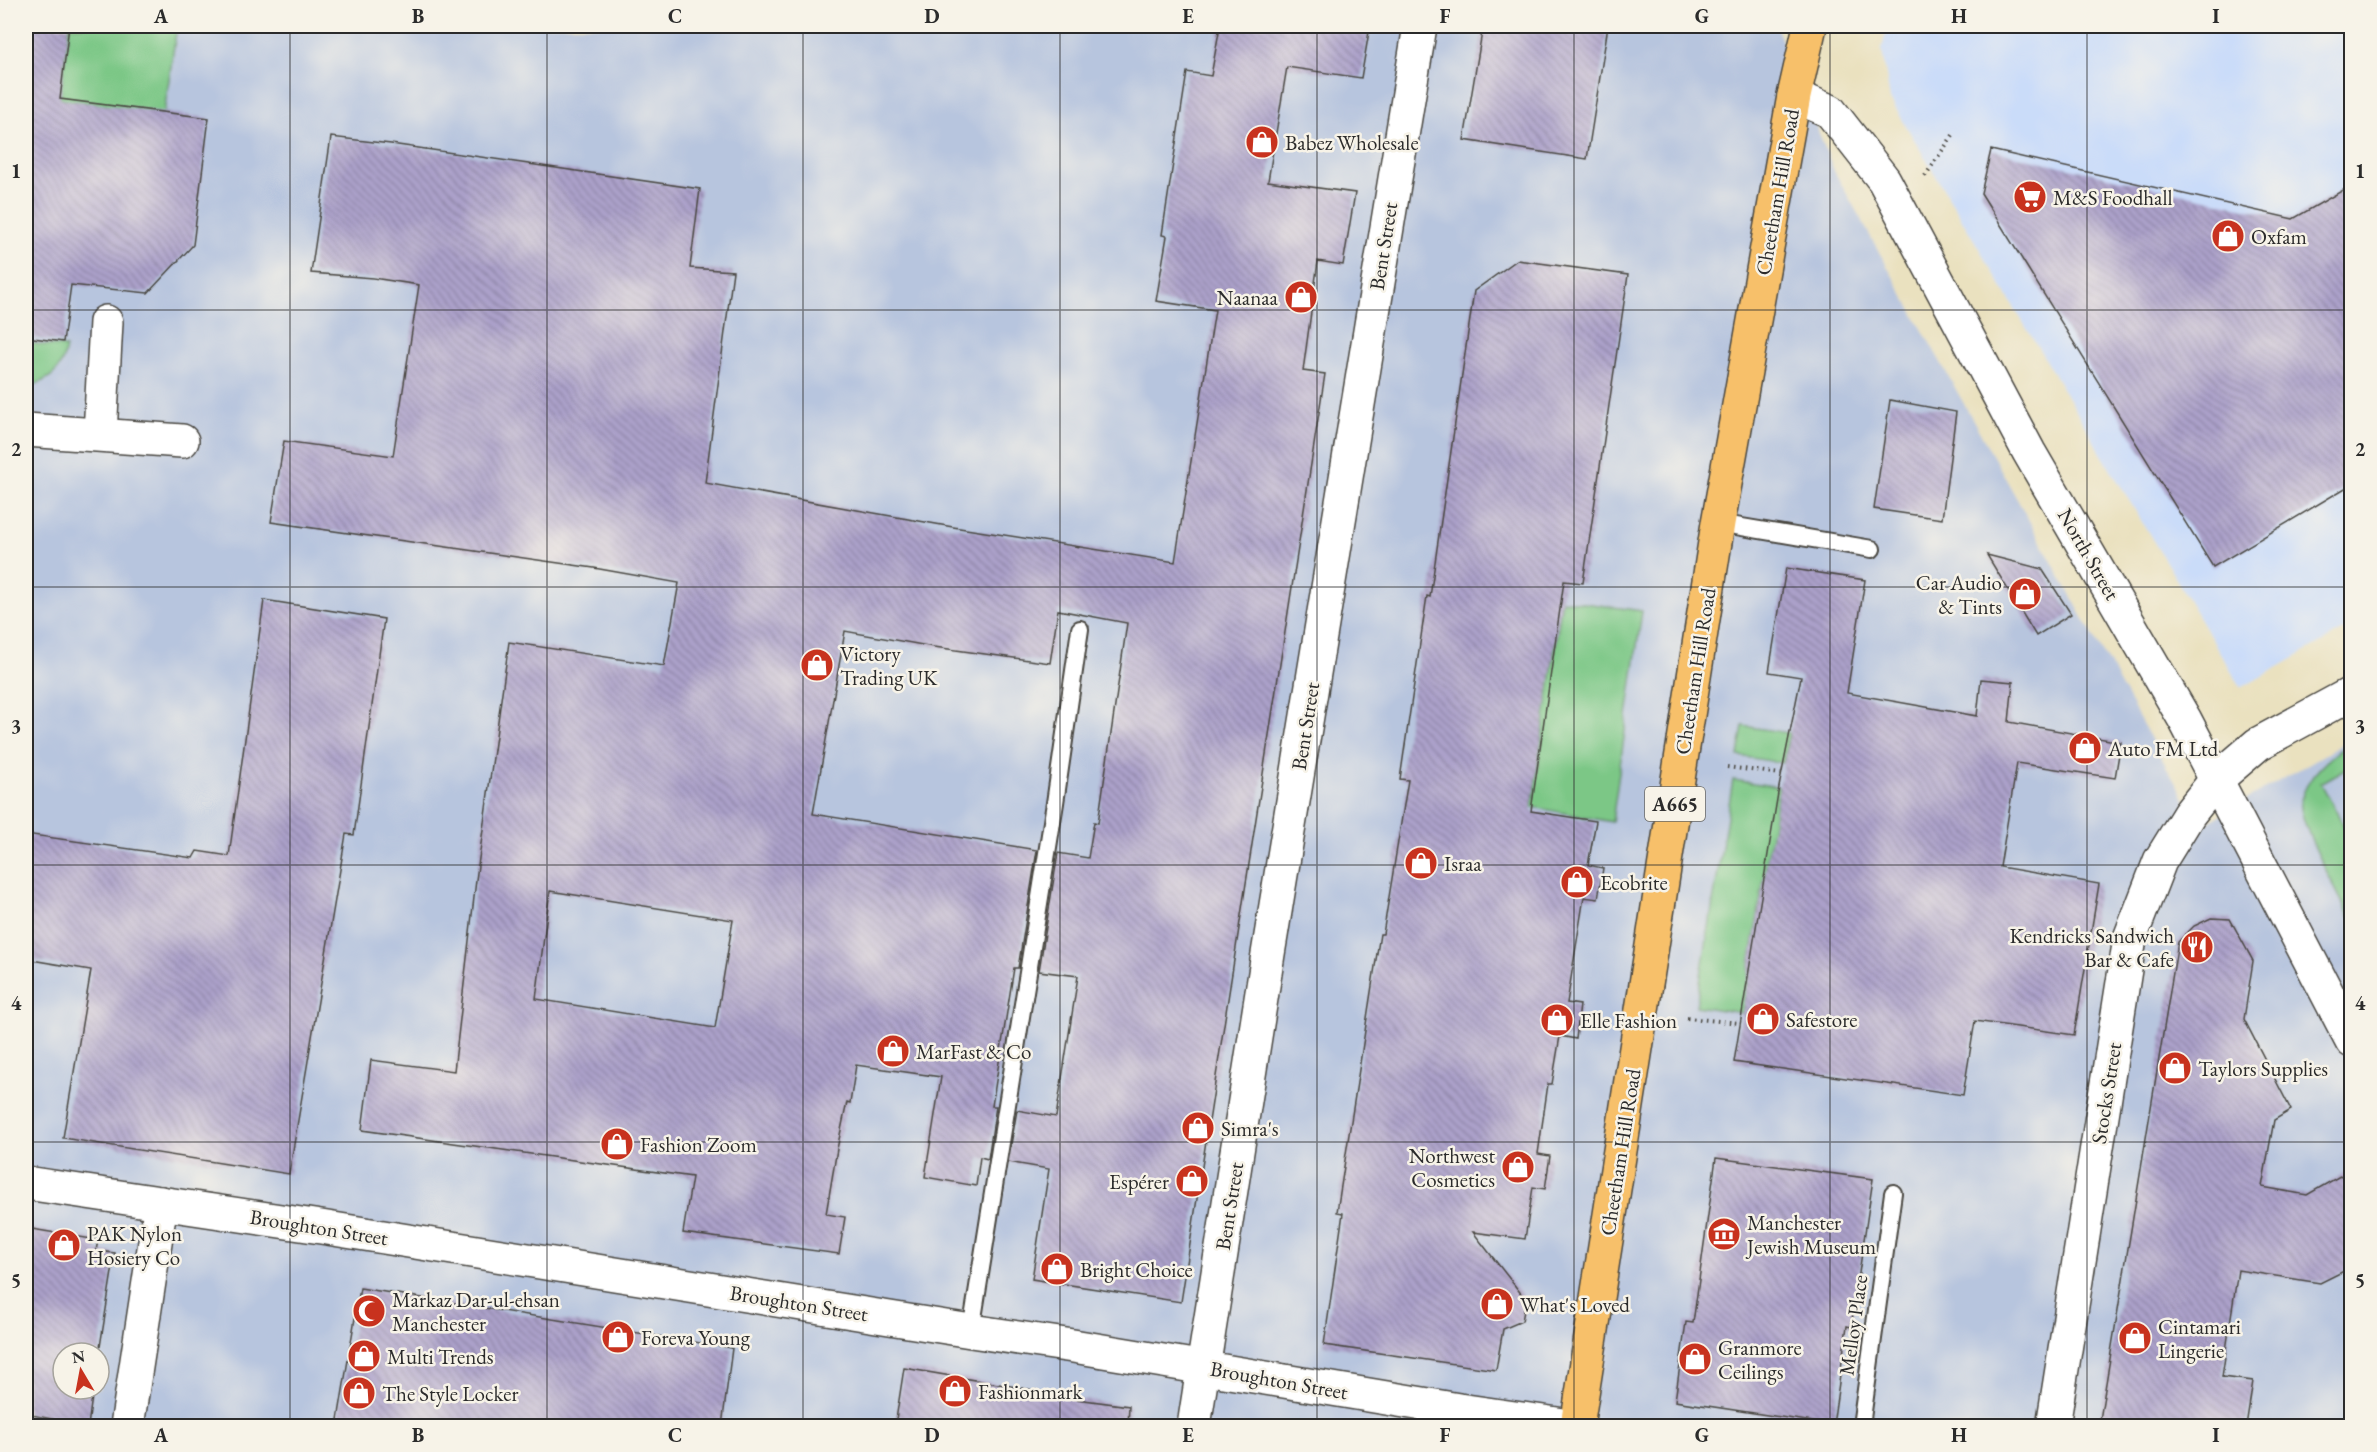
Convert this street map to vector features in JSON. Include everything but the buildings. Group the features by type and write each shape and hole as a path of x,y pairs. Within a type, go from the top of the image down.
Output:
{"highway":[{"name":"Cheetham Hill Road","path":"1577,1426 1718,523 1794,96 1810,26"}],"street":[{"name":"Bent Street","path":"1194,1426 1268,954 1420,26"},
{"name":"North Street","path":"1794,96 1830,111 1884,180 2029,452 2186,720 2352,1041"},
{"path":"100,434 106,322"},
{"path":"26,430 182,441"},
{"name":"Stocks Street","path":"2053,1426 2130,938 2160,861 2189,814 2216,780 2252,748 2352,693"},
{"name":"Broughton Street","path":"26,1183 1571,1426"},
{"path":"127,1426 161,1203"}],"lane":[{"path":"1718,523 1872,549"},
{"path":"971,1331 1080,630"},
{"name":"Melloy Place","path":"1861,1426 1893,1193"}],"path":[{"path":"1925,176 1953,135"},
{"path":"1726,767 1781,774"},
{"path":"1687,1018 1740,1023"}],"shaded area":[{"path":"26,26 1776,26 1834,171 2200,827 2351,739 2351,1426 26,1426"},
{"path":"1887,26 2351,26 2351,626 2241,688 1890,99 1882,50"}],"green space":[{"path":"69,26 177,26 164,113 60,99"},
{"path":"26,343 66,347 58,369 48,378 26,388"},
{"path":"1562,600 1642,611 1612,822 1532,807"},
{"path":"1743,726 1789,733 1783,763 1738,756"},
{"path":"2351,742 2351,766 2321,783 2351,839 2351,919 2312,841 2301,810 2301,800 2314,775 2328,760"},
{"path":"1733,780 1779,787 1742,1013 1696,1006"}],"place":[{"name":"Babez Wholesale","path":"1262,142"},
{"name":"M&S Foodhall","path":"2030,197"},
{"name":"Oxfam","path":"2228,236"},
{"name":"Naanaa","path":"1301,297"},
{"name":"Car Audio & Tints","path":"2025,594"},
{"name":"Victory Trading UK","path":"817,665"},
{"name":"Auto FM Ltd","path":"2085,748"},
{"name":"Israa","path":"1421,863"},
{"name":"Ecobrite","path":"1577,882"},
{"name":"Kendricks Sandwich Bar & Cafe","path":"2197,947"},
{"name":"Safestore","path":"1763,1019"},
{"name":"Elle Fashion","path":"1557,1020"},
{"name":"MarFast & Co","path":"893,1051"},
{"name":"Taylors Supplies","path":"2175,1068"},
{"name":"Simra's","path":"1198,1128"},
{"name":"Fashion Zoom","path":"617,1144"},
{"name":"Northwest Cosmetics","path":"1518,1167"},
{"name":"Espérer","path":"1192,1181"},
{"name":"Manchester Jewish Museum","path":"1724,1234"},
{"name":"PAK Nylon Hosiery Co","path":"64,1245"},
{"name":"Bright Choice","path":"1057,1269"},
{"name":"What's Loved","path":"1497,1304"},
{"name":"Markaz Dar-ul-ehsan Manchester","path":"369,1311"},
{"name":"Foreva Young","path":"618,1337"},
{"name":"Cintamari Lingerie","path":"2135,1338"},
{"name":"Multi Trends","path":"364,1356"},
{"name":"Granmore Ceilings","path":"1695,1359"},
{"name":"Fashionmark","path":"955,1391"},
{"name":"The Style Locker","path":"359,1393"}]}
